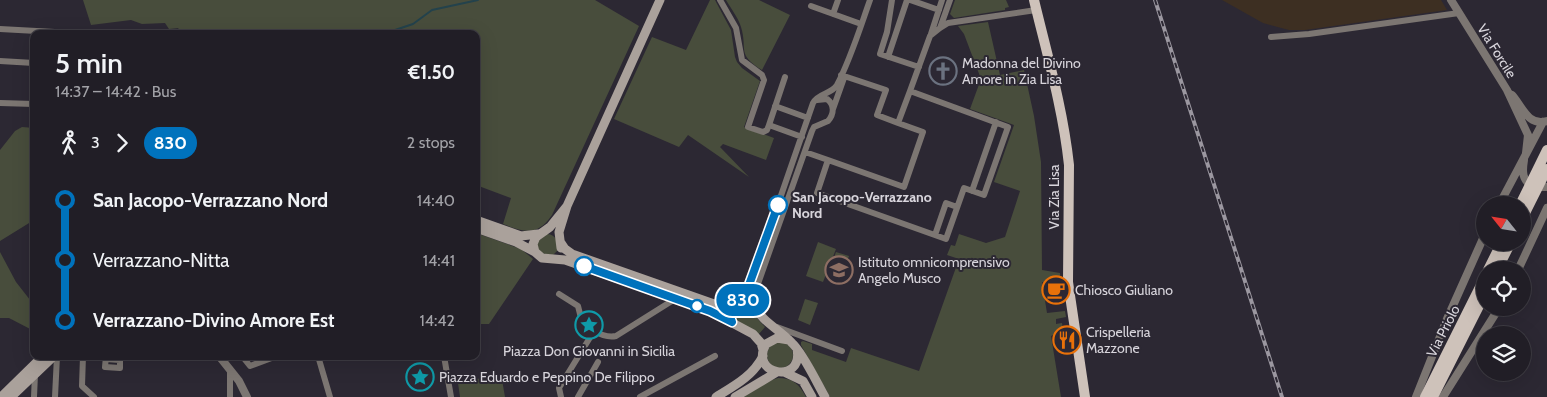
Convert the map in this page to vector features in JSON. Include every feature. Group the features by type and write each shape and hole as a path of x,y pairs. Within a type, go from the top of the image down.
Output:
{"main road":[{"path":"552,258 559,253 559,227 567,206 660,0"},
{"name":"Via Zia Lisa","path":"1035,5 1067,147 1069,165 1068,282 1086,397"},
{"path":"1524,196 1547,150"},
{"path":"1531,201 1547,169"},
{"path":"535,252 533,244 567,206"},
{"path":"480,222 535,252 542,258 565,260 710,311 732,322 753,334 761,343 764,363 768,368 802,381 812,397"},
{"path":"480,228 521,236 552,232 565,250 572,254 717,305 727,306 747,301 753,304 760,316 794,345 825,397"},
{"name":"Via Priolo","path":"1425,397 1476,295"},
{"path":"732,322 730,313 737,303"},
{"name":"Via Priolo","path":"1433,397 1476,312"},
{"path":"716,397 748,376 758,365 768,342 774,338 784,338 794,345 798,356 796,363 791,369 760,381 735,397"},
{"path":"1,397 39,360"},
{"path":"11,397 51,360"}],"street":[{"path":"720,0 736,28 742,60 762,75 764,80 748,127 763,132 767,130 786,77"},
{"path":"833,14 838,0"},
{"path":"753,304 754,295 814,128 828,121 870,0"},
{"path":"892,0 887,32 880,54 919,67"},
{"path":"888,56 909,0 939,10"},
{"path":"898,123 939,10 947,0"},
{"path":"940,28 947,0"},
{"name":"Via Forcile","path":"1451,0 1507,90"},
{"path":"930,36 948,23 1035,5"},
{"path":"811,6 861,24"},
{"path":"1271,37 1309,34 1459,13"},
{"path":"0,29 30,31"},
{"path":"0,61 30,63"},
{"path":"737,303 748,291 814,101 819,96 834,89 843,75"},
{"path":"805,152 904,187 923,132 878,115 886,90 843,75"},
{"path":"1504,196 1526,154 1544,126 1529,119 1507,90"},
{"path":"1507,90 1526,129 1528,142 1522,173 1525,181 1533,187 1547,187"},
{"path":"828,160 817,193 946,238 964,188 984,195 1008,127 910,92"},
{"path":"814,101 827,99 832,103 833,109"},
{"path":"0,103 30,104"},
{"path":"775,106 808,118"},
{"path":"972,191 996,122"},
{"path":"769,125 802,137"},
{"path":"935,235 946,203 957,207"},
{"path":"1522,261 1547,208"},
{"path":"1416,397 1477,251"},
{"path":"559,294 578,306 582,322 601,335 610,337 616,336 675,299"},
{"path":"1443,397 1494,316"},
{"path":"774,326 842,351"},
{"path":"561,397 559,388 594,331"},
{"path":"794,345 798,335"},
{"path":"640,397 715,356"},
{"path":"55,397 56,360"},
{"path":"83,360 82,386 94,397"},
{"path":"222,360 239,381 247,397"},
{"path":"245,360 250,366 266,360"},
{"path":"319,360 330,397"},
{"path":"445,360 451,397"},
{"path":"578,397 598,362"},
{"path":"230,369 230,397"},
{"path":"34,397 35,374"}],"shaded area":[{"path":"1222,0 1441,0 1447,10 1305,30 1289,30 1263,23"}],"green space":[{"path":"83,0 595,0 639,26 552,215 541,227 530,231 503,224 511,198 480,186 480,30 176,30 179,28 169,29 165,23 142,24 131,20 91,25"},
{"path":"710,0 715,0 731,30 737,62 760,81 744,127 774,138 766,160 723,144 720,147 749,177 688,135 679,147 614,119 652,37 686,50"},
{"path":"726,0 759,0 790,15 762,70 754,65 746,55 740,23"},
{"path":"955,0 1006,0 1009,7 1005,8 1005,10 954,18 950,14"},
{"path":"988,22 1000,75 1024,70 1034,116 1041,162 1042,270 1060,273 1061,284 1042,282 1047,313 1065,311 1066,317 1056,319 1056,324 1062,323 1063,329 1056,330 1056,334 1051,336 1061,397 830,397 801,342 812,344 812,350 846,362 851,348 919,371 959,259 947,255 951,245 955,246 959,234 986,243 1005,237 1020,191 994,182 1014,125 970,109 981,79 964,34 958,26"},
{"path":"22,127 30,128 30,222 0,241 0,150 15,131"},
{"path":"480,234 521,249 533,259 489,324 480,324"},
{"path":"547,234 555,237 557,241 558,250 553,255 539,253 536,243"},
{"path":"818,242 836,249 823,282 806,276"},
{"path":"0,252 16,282 30,300 30,329 9,318 0,318"},
{"path":"836,252 849,256 840,281 827,277"},
{"path":"805,299 818,303 810,325 798,320"},
{"path":"737,306 749,306 765,327 758,335 735,320 734,312"},
{"path":"780,342 789,346 793,355 789,364 780,368 771,364 767,355 771,346"},
{"path":"501,374 505,397 460,397 458,383"},
{"path":"778,378 788,379 795,383 806,397 743,397 769,381"}],"waterway":[{"path":"395,30 413,24 432,10 478,0"}],"railway":[{"path":"1155,0 1282,397"}],"bus line":[{"name":"830","path":"584,266 710,311 732,322 730,318 731,310 733,305 744,299 748,291 778,205"}],"place":[{"name":"Madonna del Divino Amore in Zia Lisa","path":"943,71"},
{"name":"San Jacopo-Verrazzano Nord","path":"778,205"},
{"name":"Istituto omnicomprensivo Angelo Musco","path":"839,270"},
{"name":"Chiosco Giuliano","path":"1056,290"},
{"name":"Piazza Don Giovanni in Sicilia","path":"589,325"},
{"name":"Crispelleria Mazzone","path":"1067,340"},
{"name":"Piazza Eduardo e Peppino De Filippo","path":"420,377"}]}
